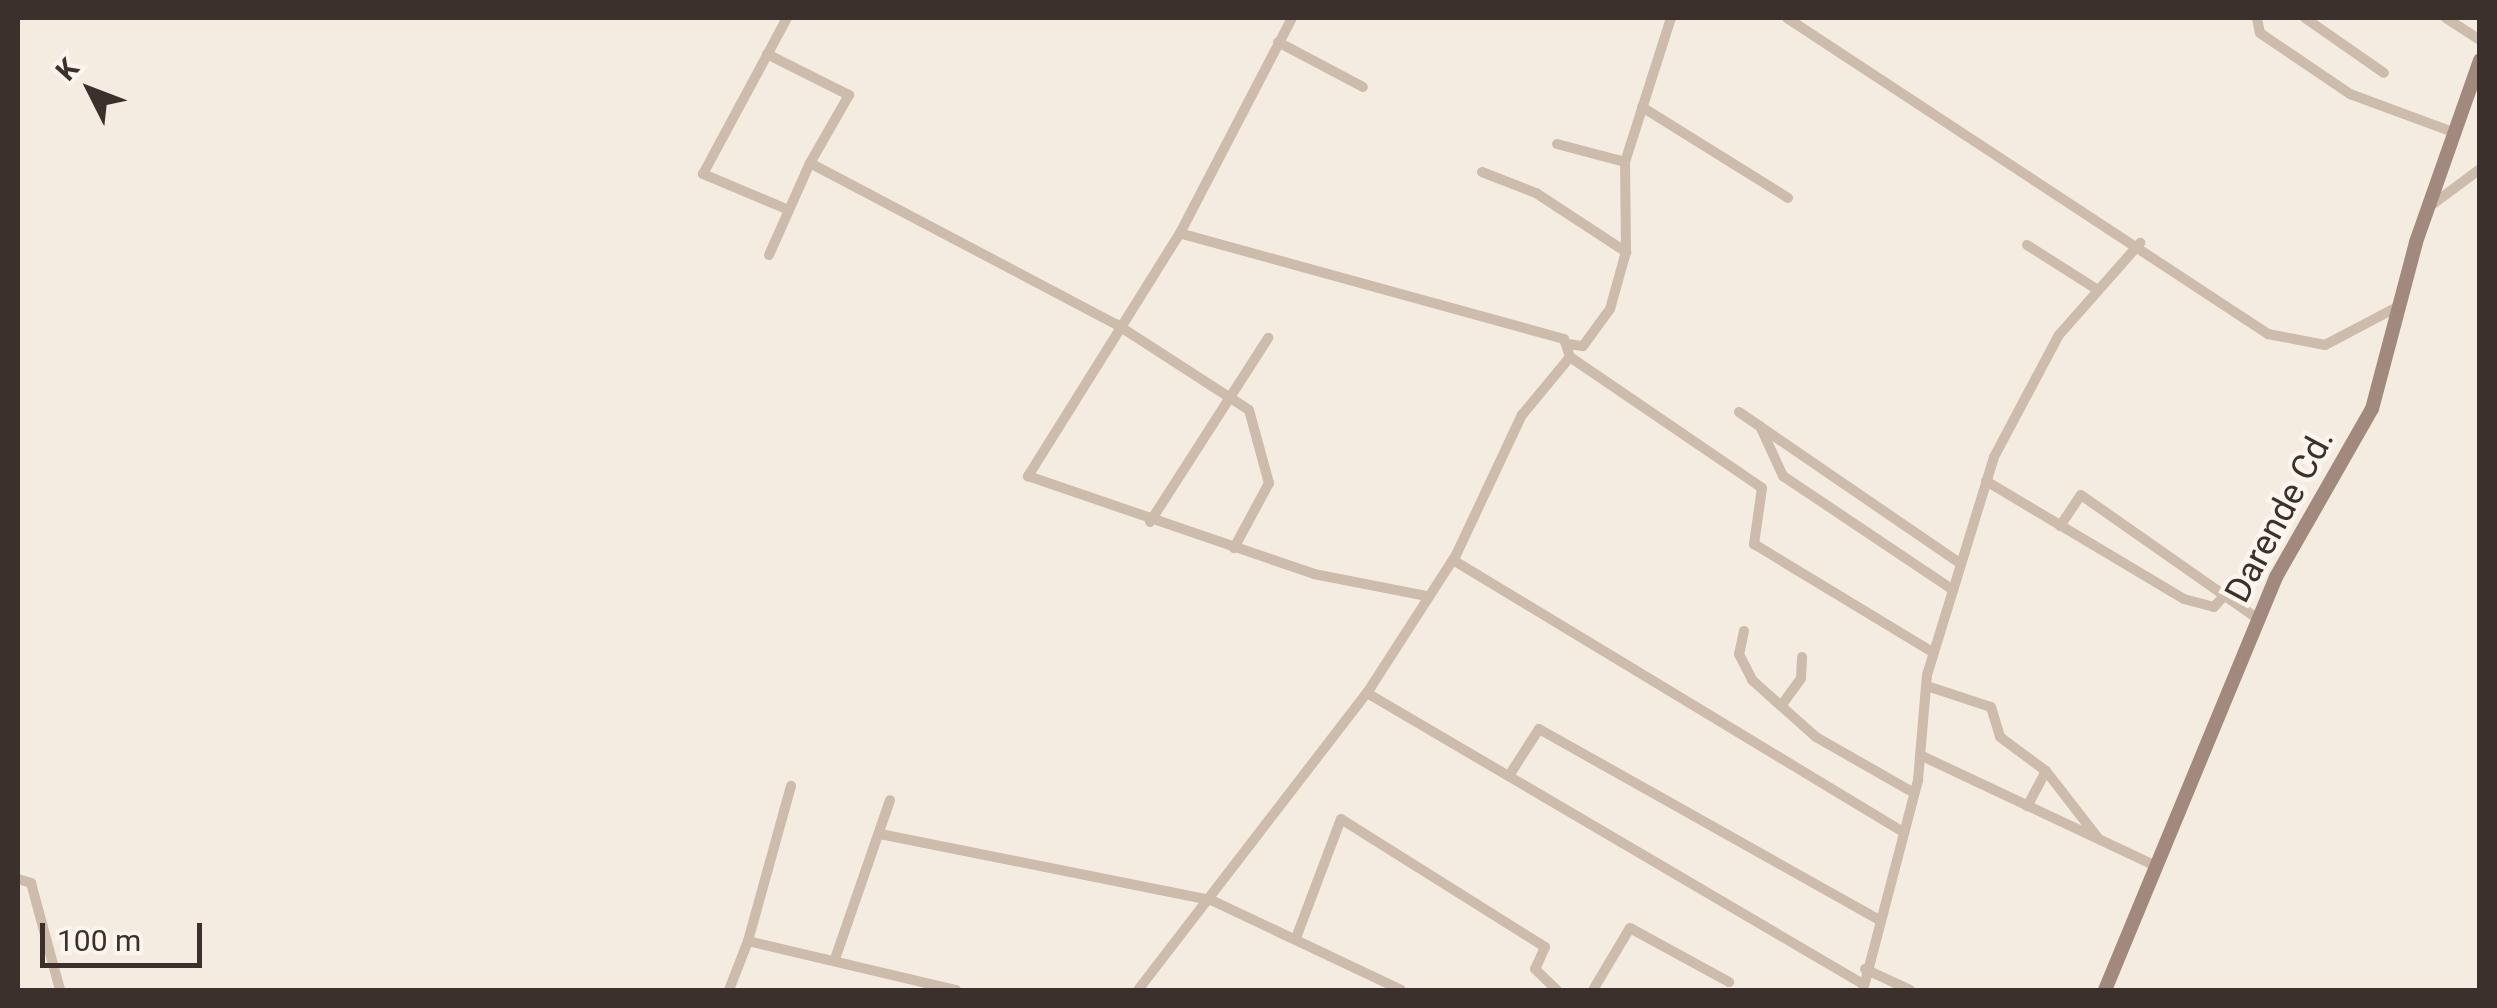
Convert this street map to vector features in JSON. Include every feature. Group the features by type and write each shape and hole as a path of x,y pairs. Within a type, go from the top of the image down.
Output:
{"street":[{"path":"784,208 702,174 787,18"},
{"path":"1292,18 1180,233 1116,324 1028,476 1150,522 1234,548 1426,596"},
{"path":"1180,233 1583,346 1604,320 1626,252 1625,162 1671,18"},
{"path":"1787,18 2140,243 2268,334 2301,342 2349,338 2399,306"},
{"path":"2256,18 2260,33 2350,94 2453,132"},
{"path":"2305,18 2384,73"},
{"path":"2446,18 2480,40"},
{"path":"1278,42 1364,88"},
{"path":"767,54 849,95 784,208 769,255"},
{"name":"Darende Cd.","path":"2105,990 2258,619 2372,409 2428,207 2480,60"},
{"path":"1642,107 1788,198"},
{"path":"1557,144 1625,162"},
{"path":"810,163 1116,324 1230,393 1249,410 1269,470 1234,548"},
{"path":"2428,207 2480,169"},
{"path":"1482,172 1536,192 1626,252"},
{"path":"1367,693 1512,771 1862,987 1914,793 1934,653 1986,482 2059,335 2140,243"},
{"path":"2027,245 2098,290"},
{"path":"1150,522 1268,338"},
{"path":"1138,990 1367,693 1426,596 1453,560 1508,439 1570,357 1568,344"},
{"path":"1570,357 1762,488 1754,544 1934,653"},
{"path":"1739,412 1961,564"},
{"path":"1760,426 1783,476 1953,590"},
{"path":"1986,482 2184,599 2214,607 2224,596"},
{"path":"2060,526 2081,495 2258,619"},
{"path":"1453,560 1903,832"},
{"path":"1744,631 1744,668 1781,706 1914,793"},
{"path":"1781,706 1801,678 1802,657"},
{"path":"1927,686 1991,707 2000,737 2046,771 2098,839"},
{"path":"1512,771 1539,729 1879,920"},
{"path":"1920,755 2156,866"},
{"path":"2027,806 2046,771"},
{"path":"729,990 748,942 792,786"},
{"path":"836,959 890,800"},
{"path":"1296,938 1341,819 1544,947 1535,969 1558,990"},
{"path":"880,834 1210,900 1401,990"},
{"path":"18,879 32,883 60,990"},
{"path":"1592,990 1630,928 1729,982"},
{"path":"748,942 836,959 956,990"},
{"path":"1865,969 1910,990"}]}
